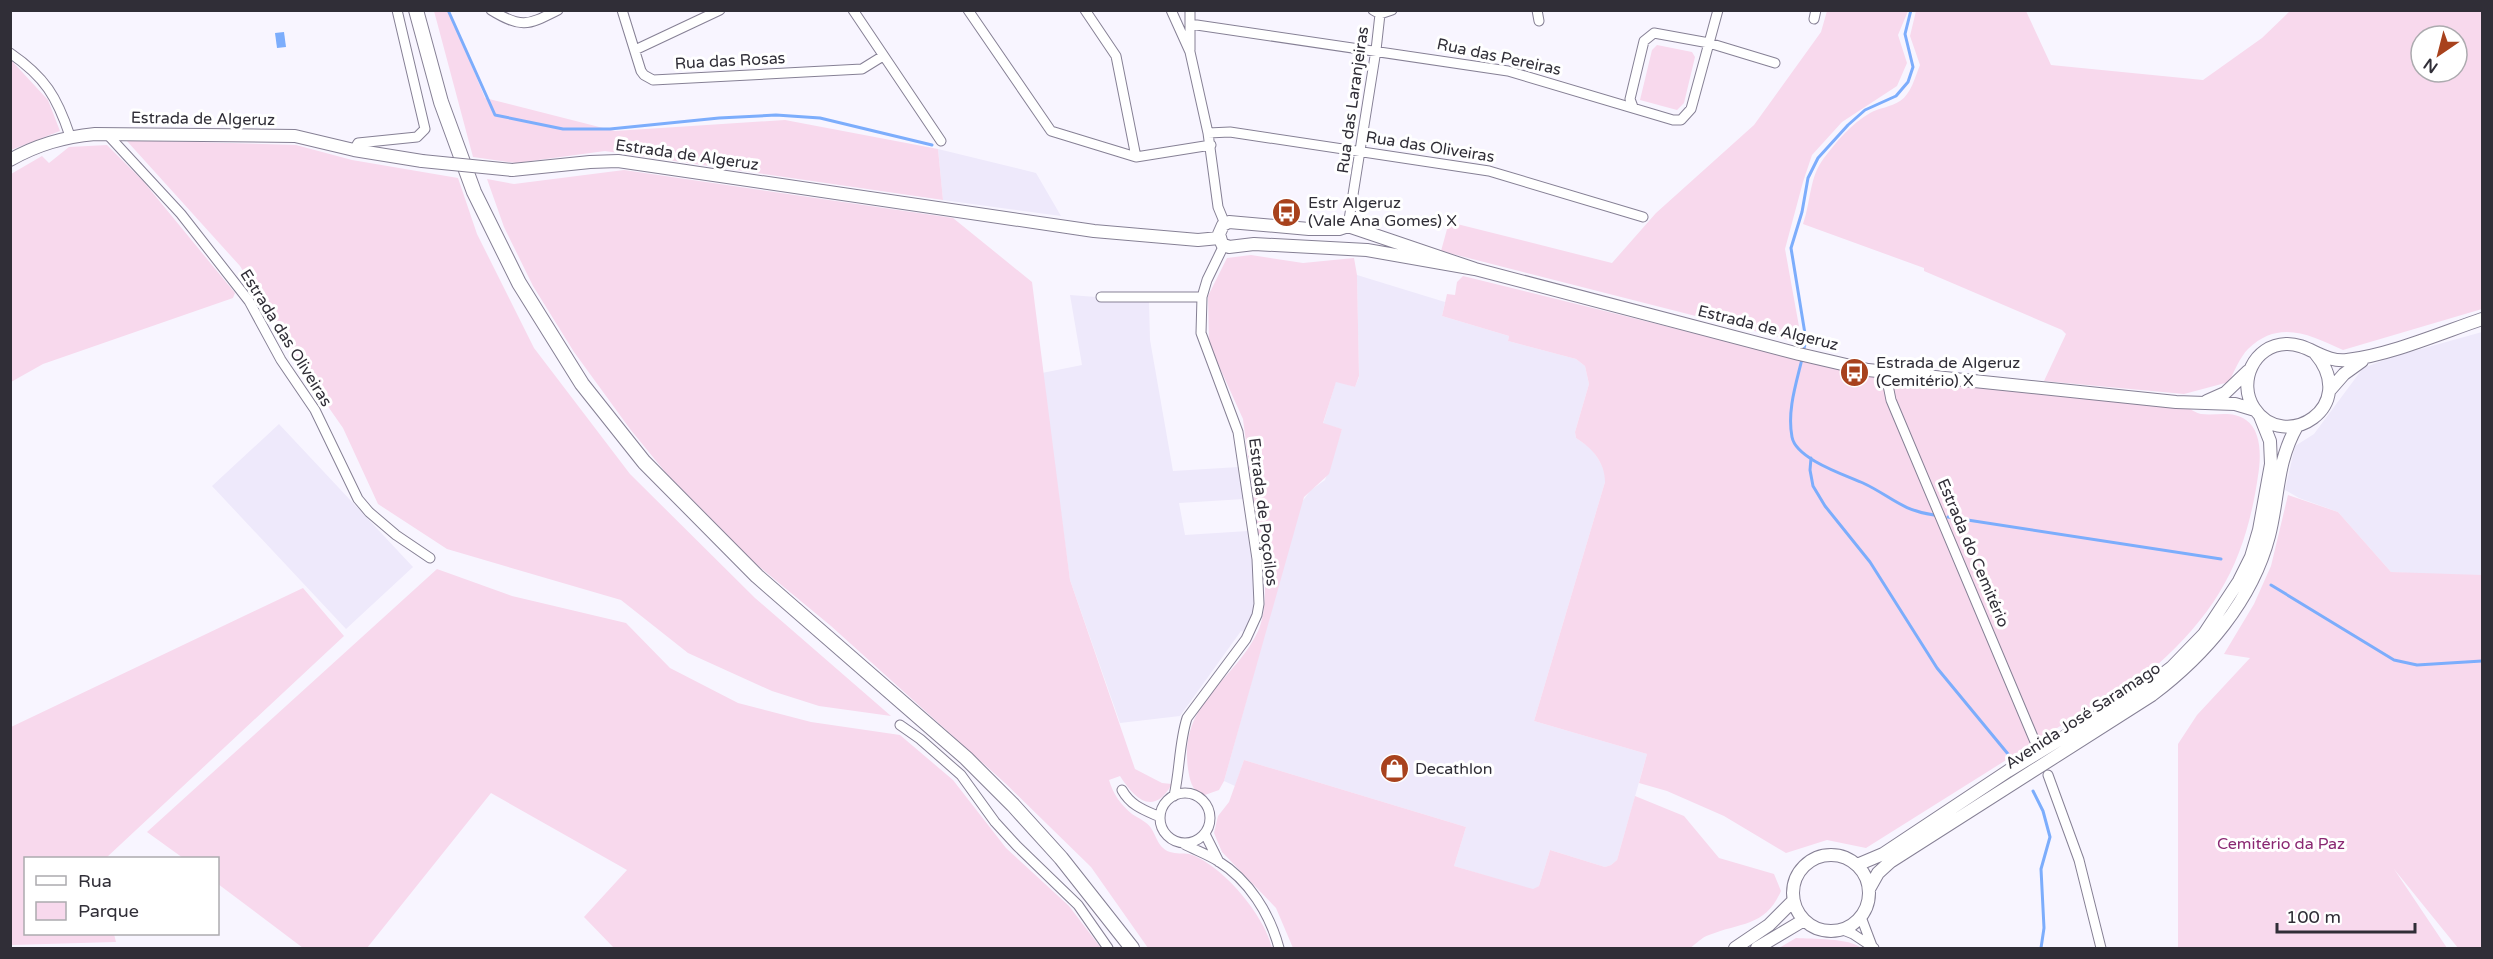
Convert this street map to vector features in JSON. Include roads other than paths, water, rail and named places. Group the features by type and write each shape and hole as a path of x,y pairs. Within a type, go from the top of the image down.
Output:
{"highway":[{"path":"416,10 441,102 474,192 519,284 582,384 644,462 757,576 957,750 1013,805 1061,858 1131,948"}],"main road":[{"name":"Estrada de Algeruz","path":"10,160 44,143 70,136 295,136 354,150 422,161 513,170 618,161 1094,231 1222,241 1233,247 1239,244 1367,250 1475,268"},
{"name":"Estrada de Algeruz","path":"1229,223 1257,223 1309,229 1346,227 1475,268 1803,355 1890,372 2201,403 2235,404 2258,413 2271,423 2297,426"},
{"path":"1222,241 1221,228 1229,223 1242,229 1243,237 1239,244"},
{"path":"1346,227 1357,234 1357,243 1350,248 1343,248 1335,237 1346,227"},
{"path":"2201,403 2225,393 2249,371 2262,352 2283,344 2295,344 2340,361 2371,356 2482,319"},
{"path":"2297,426 2309,421 2319,413 2330,390 2329,376 2316,353"},
{"path":"2330,390 2351,368 2371,356"},
{"path":"2249,371 2247,391 2258,413"},
{"name":"Avenida José Saramago","path":"1857,865 1883,854 2008,771 2145,687 2172,667 2204,634 2239,581 2251,557 2259,530 2271,464 2270,441 2258,413"},
{"name":"Avenida José Saramago","path":"1861,917 1868,904 1869,889 1878,873 1890,862 2152,695 2182,670 2213,639 2242,599 2262,560 2271,526 2284,452 2297,426"},
{"path":"1861,917 1843,930 1822,930 1804,920 1793,901 1793,887 1797,876 1812,860 1835,855 1847,858 1857,865 1863,872 1869,889"},
{"path":"1735,948 1769,925 1793,901"},
{"path":"1757,948 1804,920"}],"street":[{"path":"354,150 358,143 417,137 424,129 397,10"},
{"path":"491,10 521,24 535,22 558,10"},
{"name":"Rua das Rosas","path":"622,10 644,75 653,80 862,69 883,56"},
{"path":"635,50 720,10"},
{"path":"853,10 941,141"},
{"path":"968,10 1051,130 1136,157 1210,145"},
{"path":"1084,10 1116,56 1136,157"},
{"path":"1171,10 1190,52 1208,133 1218,207 1229,223"},
{"path":"1190,10 1190,52"},
{"path":"1377,12 1392,10"},
{"path":"1537,10 1539,21"},
{"name":"Rua das Pereiras","path":"1190,24 1377,50 1531,76 1673,120 1681,120 1691,109 1718,10"},
{"name":"Rua das Laranjeiras","path":"1346,227 1361,152 1377,50 1377,12"},
{"path":"1633,107 1630,99 1644,41 1647,36 1654,33 1709,43 1775,63"},
{"path":"10,53 42,78 52,91 70,136"},
{"name":"Rua das Oliveiras","path":"1208,133 1230,132 1497,173 1643,217"},
{"name":"Estrada das Oliveiras","path":"108,135 180,214 249,301 281,360 315,410 358,499 396,536 430,558"},
{"name":"Estrada de Poçoilos","path":"1160,817 1164,804 1174,796 1180,771 1181,740 1187,718 1246,639 1257,615 1259,604 1257,558 1236,419 1206,351 1201,333 1202,297 1222,241"},
{"path":"1101,297 1202,297"},
{"name":"Estrada do Cemitério","path":"1890,372 1888,385 1892,400 2036,744"},
{"path":"900,725 920,739 961,775 995,822 1078,905 1108,948"},
{"name":"Estrada de Poçoilos","path":"1180,771 1190,793 1197,796 1209,808 1210,821 1205,834"},
{"path":"2048,775 2079,860 2101,948"},
{"path":"1122,790 1127,799 1137,808 1160,817 1166,834 1219,862 1242,882 1267,914 1280,948"},
{"path":"1174,796 1190,793"},
{"path":"1181,843 1192,842 1205,834 1219,862"},
{"path":"1861,917 1874,948"},
{"path":"1843,930 1874,948"}],"water":[{"path":"284,32 286,47 277,48 275,33"}],"waterway":[{"path":"448,10 495,115 563,129 610,129 719,118 776,115 820,118 932,145"},
{"path":"1803,353 1806,340 1791,248 1802,212 1808,178 1818,158 1848,125 1865,110 1896,96 1908,82 1913,67 1905,34 1911,10"},
{"path":"1802,359 1791,417 1792,437 1795,445 1822,465 1863,483 1912,510 1934,515"},
{"path":"1811,458 1810,470 1813,486 1825,506 1870,562 1937,668 2008,754"},
{"path":"1948,517 2221,559"},
{"path":"2271,585 2394,660 2417,665 2482,661"},
{"path":"2033,791 2043,811 2050,837 2041,869 2044,928 2041,948"}],"place":[{"name":"Estr Algeruz (Vale Ana Gomes) X","path":"1287,212"},
{"name":"Estrada de Algeruz (Cemitério) X","path":"1855,372"},
{"name":"Decathlon","path":"1394,769"}],"park label":[{"name":"Cemitério da Paz","path":"2281,844"}]}
